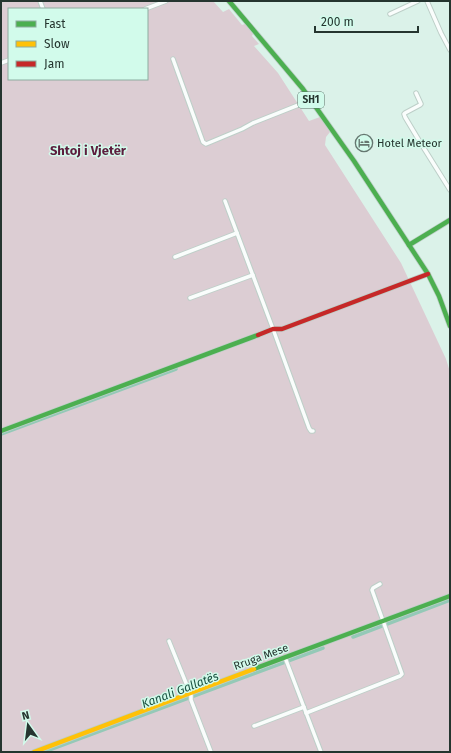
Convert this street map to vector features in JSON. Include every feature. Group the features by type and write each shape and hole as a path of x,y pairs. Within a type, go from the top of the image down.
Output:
{"street":[{"path":"148,8 166,1"},
{"name":"SH1","path":"229,1 283,64 311,100 384,207 392,216 435,284 448,310 450,318"},
{"path":"390,14 418,1"},
{"path":"427,1 450,50"},
{"path":"173,60 203,142 206,144 253,123 311,100"},
{"path":"416,93 421,103 420,105 404,114 450,190"},
{"path":"225,201 309,428 313,431"},
{"path":"410,244 450,220"},
{"path":"175,257 237,233"},
{"name":"SH1","path":"410,244 439,296 450,326"},
{"path":"1,431 273,330 282,329 428,274"},
{"path":"190,298 252,275"},
{"path":"306,712 402,674 372,590 380,584"},
{"name":"Rruga Mese","path":"34,752 287,661 384,624 450,596"},
{"path":"169,641 211,752"},
{"path":"287,661 321,752"},
{"path":"254,726 304,707"}],"shaded area":[{"path":"1,1 213,1 223,12 229,9 242,25 245,24 259,44 254,46 278,73 309,121 320,117 330,132 326,137 325,145 401,263 446,359 450,372 450,752 1,752"}],"waterway":[{"path":"1,434 176,369"},
{"name":"Kanali Gallatës","path":"353,637 450,600"},
{"name":"Kanali Gallatës","path":"44,752 323,648"}],"traffic: fast":[{"path":"229,1 303,89 354,161 428,274 439,296 450,326"},
{"path":"409,245 450,220"},
{"path":"1,431 258,335"},
{"path":"254,669 450,596"}],"traffic: slow":[{"path":"34,752 254,669"}],"traffic: jam":[{"path":"258,335 273,329 282,329 428,274"}],"place":[{"name":"Hotel Meteor","path":"364,143"}],"district":[{"name":"Shtoj i Vjetër","path":"88,150"}]}
